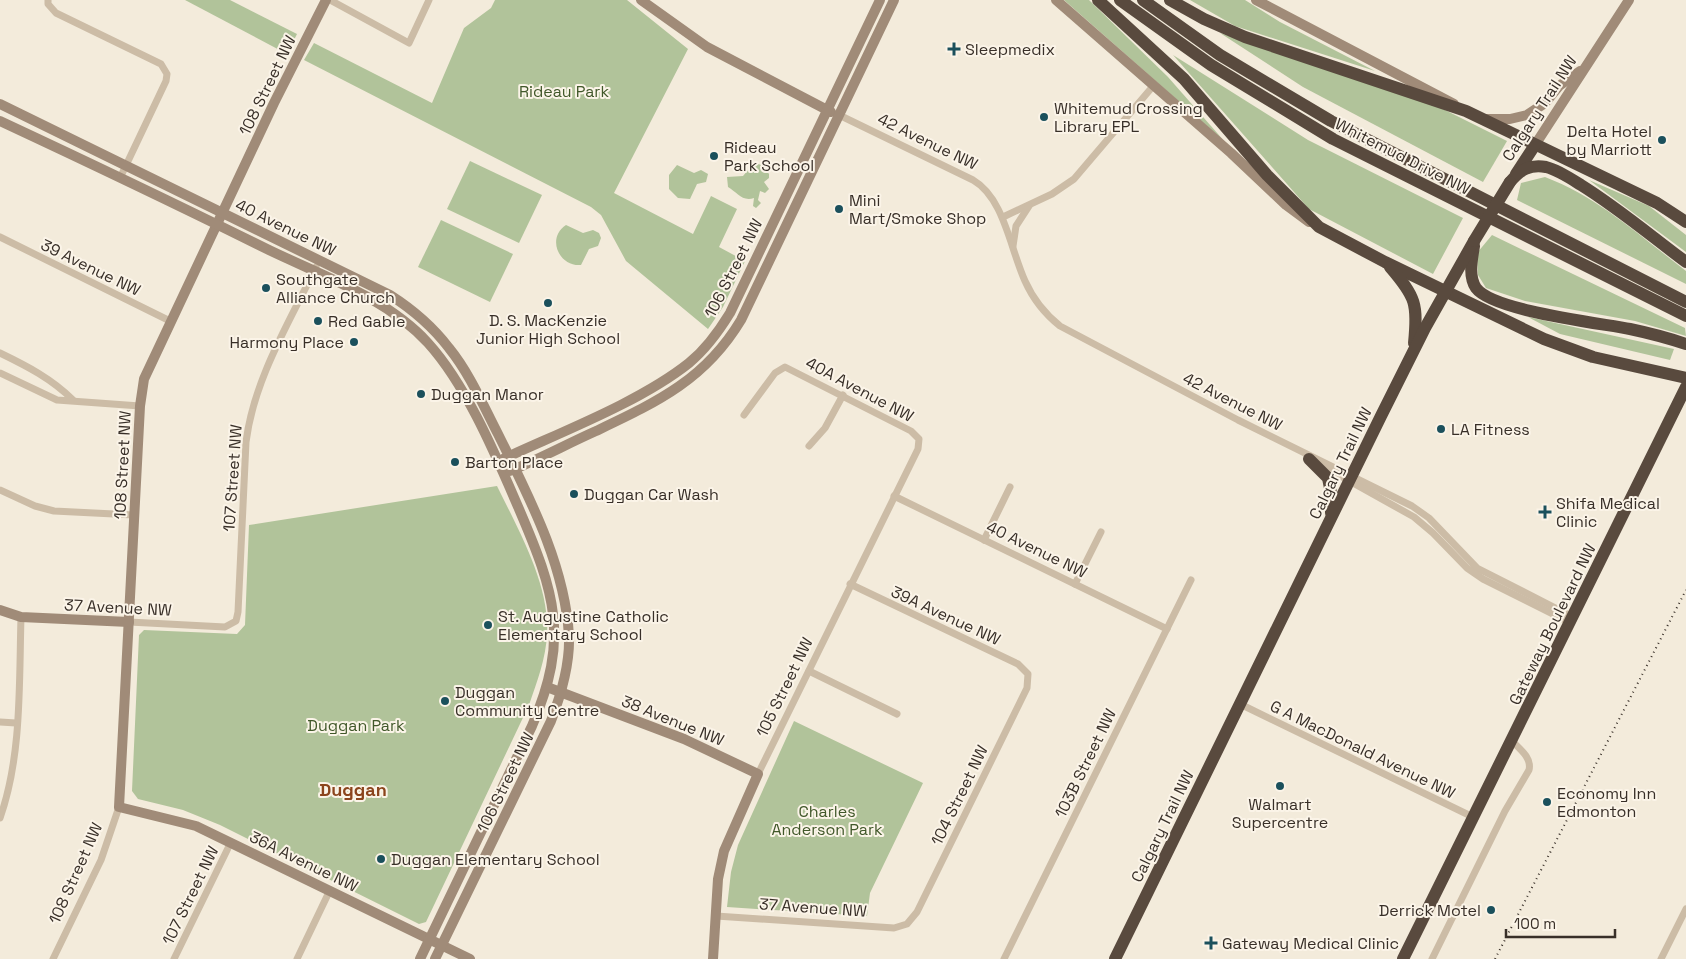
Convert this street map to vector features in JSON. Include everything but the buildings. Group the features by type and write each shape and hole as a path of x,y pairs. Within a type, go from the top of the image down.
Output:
{"highway":[{"path":"1098,0 1184,79 1267,175 1319,227 1385,262 1510,323 1569,348 1614,362 1686,378"},
{"name":"Whitemud Drive NW","path":"1120,0 1211,65 1306,124 1485,217 1686,316"},
{"name":"Whitemud Drive NW","path":"1143,0 1220,55 1332,121 1686,302"},
{"path":"1170,0 1204,19 1245,37 1466,110 1534,145 1657,202 1686,222"},
{"name":"Calgary Trail NW","path":"1115,959 1414,351 1474,241 1534,145"},
{"path":"1510,182 1521,171 1529,168 1546,167 1558,172 1597,195 1686,262"},
{"path":"1474,241 1471,268 1473,282 1482,294 1491,299 1516,308 1639,331 1686,344"},
{"path":"1385,262 1408,286 1413,298 1416,315 1414,351"},
{"name":"Gateway Boulevard NW","path":"1403,959 1475,818 1686,387"},
{"path":"1666,428 1686,409"},
{"path":"1309,459 1328,478 1331,493 1331,517"}],"street":[{"path":"48,0 48,4 56,13 161,64 167,74 166,82 120,178"},
{"path":"328,0 409,43 429,0"},
{"name":"108 Street NW","path":"53,959 101,860 119,807 140,406 148,368 278,95 328,0"},
{"name":"42 Avenue NW","path":"641,0 707,47 827,110 973,180 991,196 1003,217 1013,252 1034,298 1045,314 1060,326 1298,450 1312,455 1422,523 1473,572 1572,620"},
{"name":"106 Street NW","path":"420,959 532,726 547,687 554,640 554,612 548,582 498,462 644,392 689,363 705,347 730,313 880,0"},
{"name":"106 Street NW","path":"504,474 664,398 691,379 715,357 741,320 894,0"},
{"path":"1056,0 1231,153 1292,210 1319,227"},
{"path":"1256,0 1466,110"},
{"name":"Calgary Trail NW","path":"1534,145 1629,0"},
{"path":"1485,119 1510,119 1527,115 1546,103 1559,86 1585,67"},
{"path":"1003,217 1063,187 1077,176 1154,85"},
{"name":"40 Avenue NW","path":"0,104 395,298 432,329 450,348 463,368 515,469"},
{"name":"40 Avenue NW","path":"0,121 217,224 381,305 424,340 449,370 498,462"},
{"path":"1013,252 1016,226 1030,204"},
{"name":"39 Avenue NW","path":"0,237 170,321"},
{"name":"107 Street NW","path":"234,623 238,612 246,442 250,417 263,378 320,260"},
{"path":"0,353 44,376 62,388 73,400"},
{"name":"40A Avenue NW","path":"744,415 775,373 785,367 911,431 919,439"},
{"path":"0,373 52,399 140,406"},
{"path":"809,446 825,428 843,395"},
{"name":"105 Street NW","path":"713,959 718,880 724,851 758,774 918,448 919,439"},
{"name":"42 Avenue NW","path":"1298,450 1309,459 1350,478"},
{"name":"106 Street NW","path":"435,959 546,732 562,691 569,638 561,582 552,552 515,469"},
{"path":"984,540 1010,487"},
{"path":"0,490 35,506 54,511 134,515"},
{"name":"40 Avenue NW","path":"894,496 1167,629"},
{"path":"1075,584 1101,532"},
{"name":"103B Street NW","path":"1004,959 1191,580"},
{"name":"39A Avenue NW","path":"850,584 1018,664 1028,674"},
{"name":"37 Avenue NW","path":"0,610 21,617 225,627 234,623"},
{"path":"0,818 13,773 21,617"},
{"path":"809,671 897,714"},
{"name":"104 Street NW","path":"907,924 917,912 1027,688 1028,674"},
{"name":"38 Avenue NW","path":"547,687 562,691 684,739 758,774"},
{"name":"G A MacDonald Avenue NW","path":"1240,704 1475,818"},
{"path":"0,722 16,723"},
{"path":"1432,959 1505,811 1529,770 1530,763 1526,756 1512,741"},
{"name":"36A Avenue NW","path":"119,807 180,820 231,842 470,959"},
{"name":"107 Street NW","path":"174,959 231,842"},
{"path":"297,959 330,890"},
{"path":"1661,959 1686,909"},
{"name":"37 Avenue NW","path":"716,916 894,928 907,924"}],"green space":[{"path":"185,0 230,0 297,34 287,54"},
{"name":"Rideau Park","path":"495,0 627,0 688,49 614,193 693,234 711,196 737,209 719,247 745,261 723,307 708,329 626,261 601,215 591,207 304,60 314,43 432,103 464,28 491,8"},
{"path":"1064,0 1089,0 1168,77 1225,142"},
{"path":"1190,0 1245,0 1280,22 1375,71 1235,26"},
{"path":"1220,33 1437,106 1507,141 1483,182 1303,87"},
{"path":"1173,55 1308,140 1463,218 1433,274 1309,209"},
{"path":"470,161 542,195 519,243 447,209"},
{"path":"754,163 762,165 769,174 769,178 764,182 769,189 765,193 760,191 758,200 761,203 756,208 753,206 754,198 743,198 728,187 727,177 743,176"},
{"path":"677,165 694,173 701,170 708,174 706,182 697,184 690,199 678,198 669,189 669,175"},
{"path":"1545,177 1583,195 1636,232 1686,271 1686,284 1517,200 1521,183"},
{"path":"1589,180 1649,206 1686,235 1686,252"},
{"path":"441,220 513,254 490,302 418,267"},
{"path":"566,225 583,233 593,230 599,233 601,238 598,246 589,249 581,265 567,261 561,257 558,251 557,237"},
{"path":"1492,235 1685,328 1686,336 1635,321 1525,301 1486,288 1478,275 1477,253"},
{"path":"1528,317 1674,349 1670,360 1560,334"},
{"name":"Duggan Park","path":"497,486 523,539 538,577 547,615 545,652 529,705 426,922 419,924 220,825 183,810 138,799 132,791 139,635 144,630 237,634 245,625 249,525"},
{"name":"Charles Anderson Park","path":"794,721 923,783 870,893 867,916 727,907 731,872 738,845"}],"railway":[{"path":"1495,959 1686,590"}],"place":[{"name":"Sleepmedix","path":"954,49"},
{"name":"Whitemud Crossing Library EPL","path":"1044,117"},
{"name":"Delta Hotel by Marriott","path":"1662,140"},
{"name":"Rideau Park School","path":"714,156"},
{"name":"Mini Mart/Smoke Shop","path":"839,209"},
{"name":"Southgate Alliance Church","path":"266,288"},
{"name":"D. S. MacKenzie Junior High School","path":"548,303"},
{"name":"Red Gable","path":"318,321"},
{"name":"Harmony Place","path":"354,342"},
{"name":"Duggan Manor","path":"421,394"},
{"name":"LA Fitness","path":"1441,429"},
{"name":"Barton Place","path":"455,462"},
{"name":"Duggan Car Wash","path":"574,494"},
{"name":"Shifa Medical Clinic","path":"1545,512"},
{"name":"St. Augustine Catholic Elementary School","path":"488,625"},
{"name":"Duggan Community Centre","path":"445,701"},
{"name":"Walmart Supercentre","path":"1280,786"},
{"name":"Economy Inn Edmonton","path":"1547,802"},
{"name":"Duggan Elementary School","path":"381,859"},
{"name":"Derrick Motel","path":"1491,910"},
{"name":"Gateway Medical Clinic","path":"1211,943"}],"district":[{"name":"Duggan","path":"353,790"}]}
